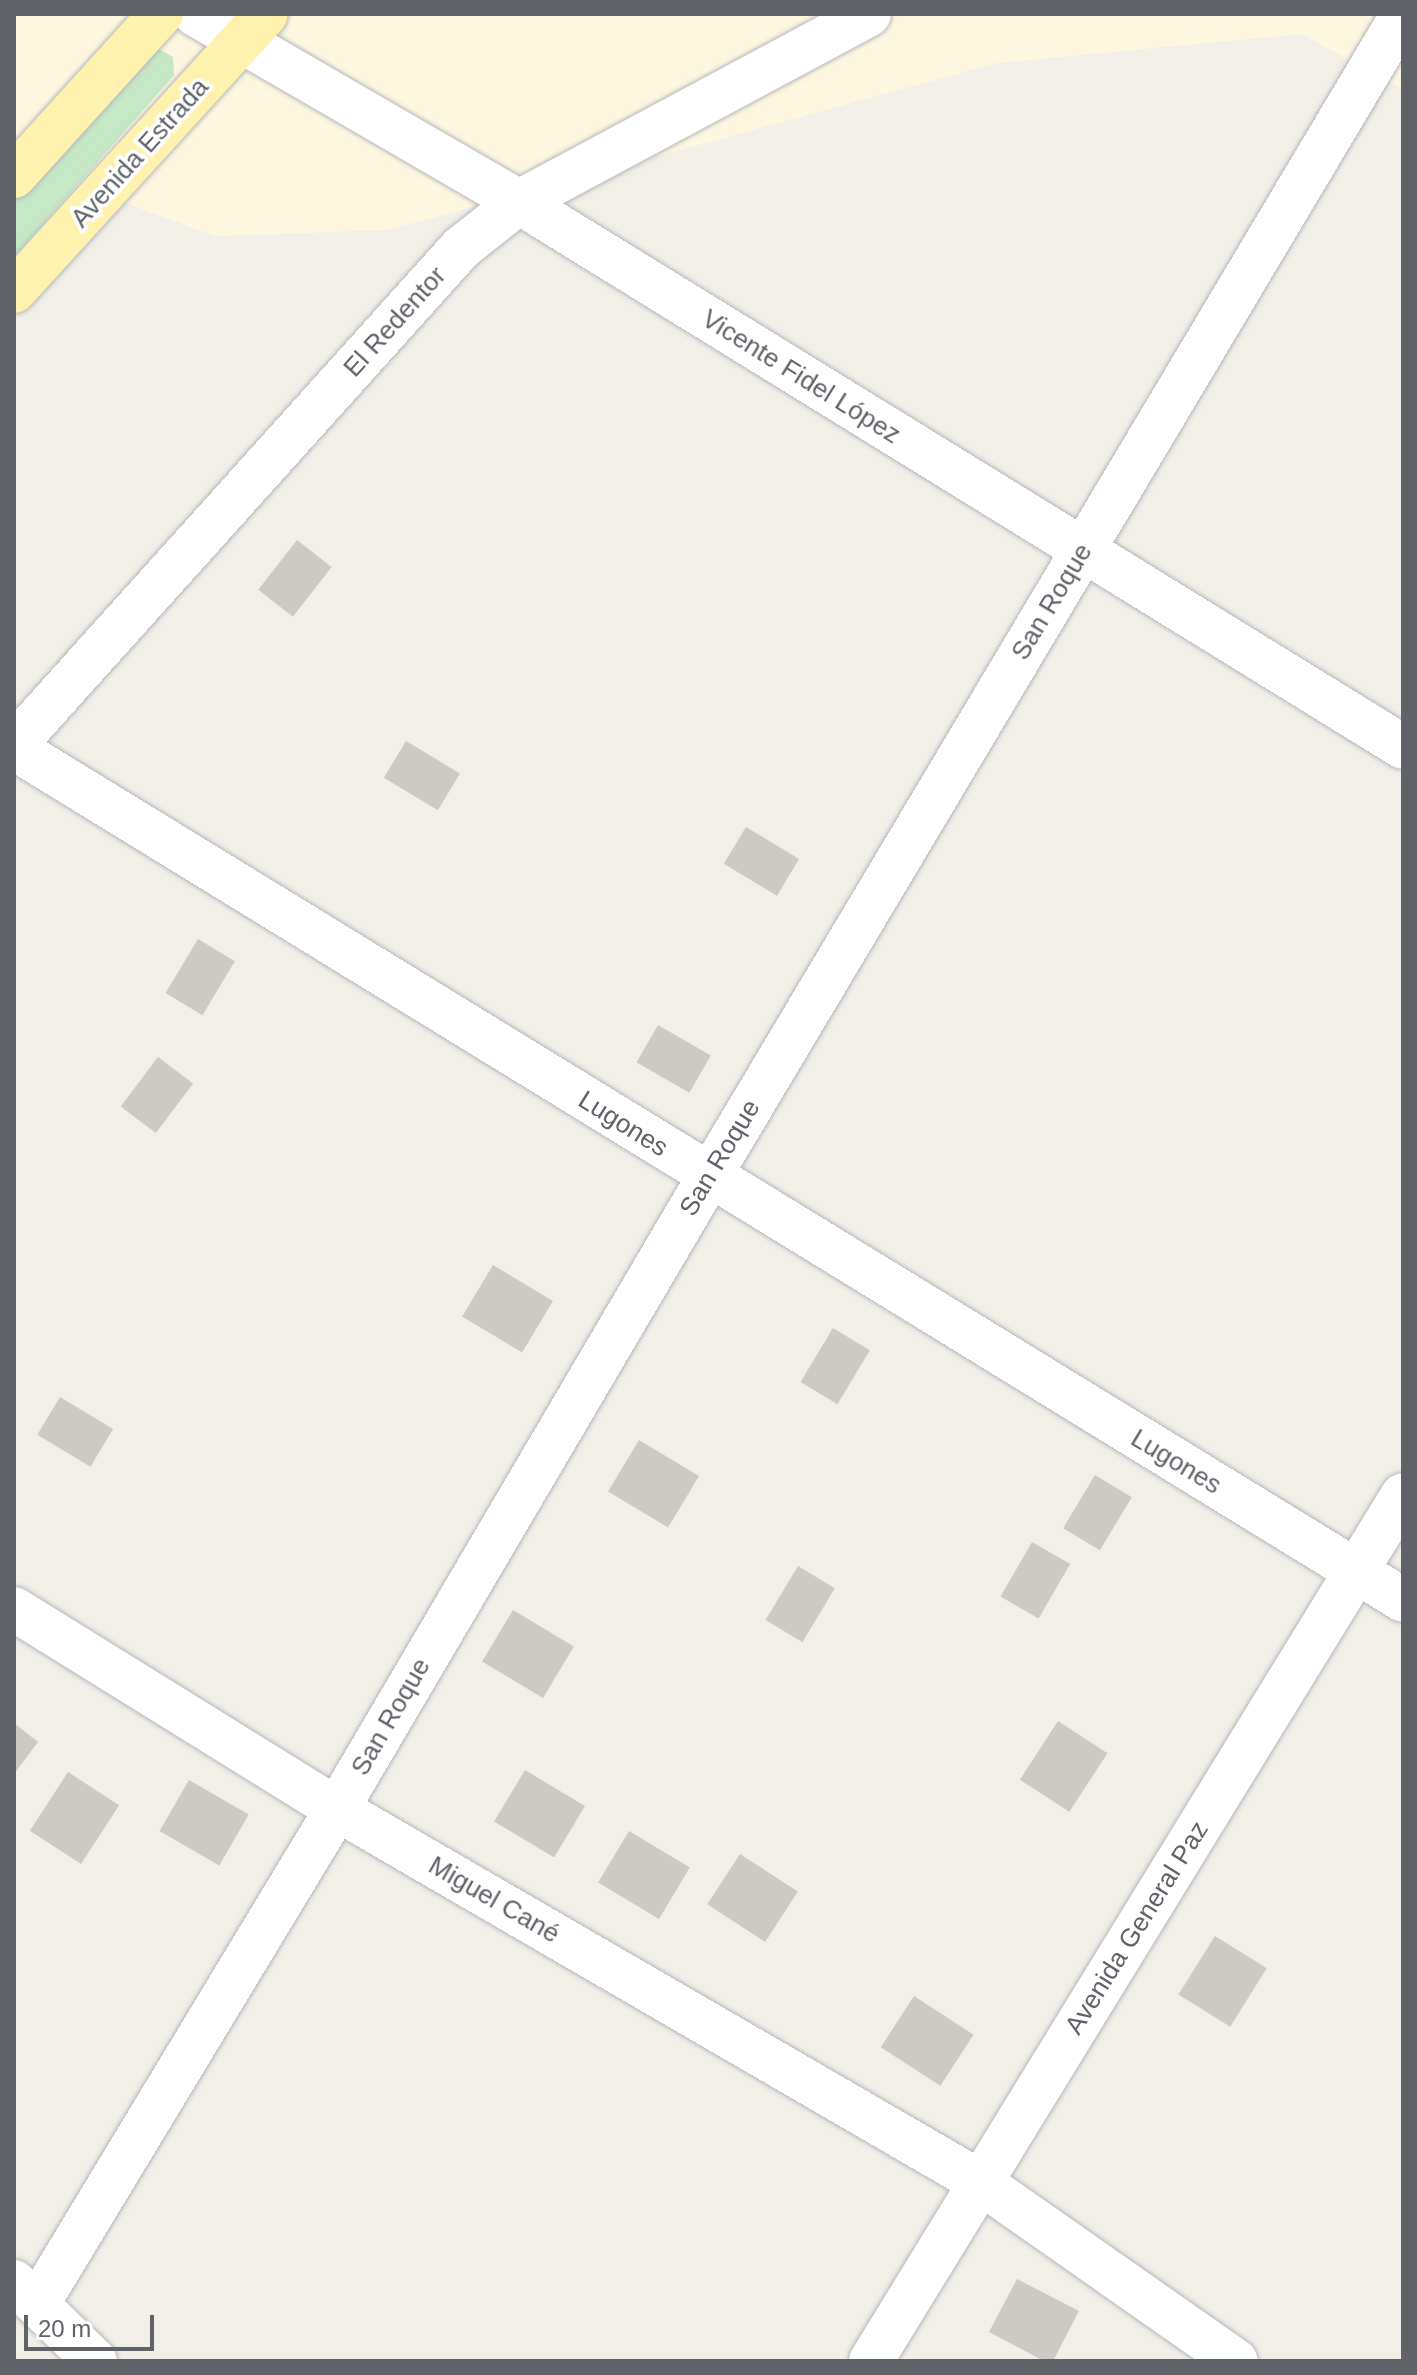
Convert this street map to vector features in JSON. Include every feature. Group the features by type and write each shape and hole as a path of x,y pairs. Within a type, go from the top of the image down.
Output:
{"main road":[{"path":"14,176 161,14"},
{"name":"Avenida Estrada","path":"14,291 255,27"}],"street":[{"name":"Vicente Fidel López","path":"195,14 255,27 519,202 1403,747"},
{"name":"El Redentor","path":"14,746 461,248 519,202 869,14"},
{"name":"San Roque","path":"26,2292 337,1809 709,1177 1403,14"},
{"name":"Lugones","path":"14,746 709,1177 1403,1600"},
{"name":"Avenida General Paz","path":"871,2361 1403,1495"},
{"name":"Miguel Cané","path":"14,1609 337,1809 980,2182 1236,2361"},
{"path":"26,2292 95,2361"}],"shaded area":[{"path":"14,14 1403,14 1403,89 1302,34 997,63 388,230 215,236 14,162"}],"green space":[{"path":"157,48 173,57 174,75 14,257 14,199 145,51"}],"building":[{"path":"297,540 332,567 293,617 258,590"},
{"path":"406,741 460,773 438,810 384,778"},
{"path":"746,827 799,859 777,896 724,864"},
{"path":"198,939 235,961 202,1015 166,993"},
{"path":"658,1025 711,1056 689,1093 636,1062"},
{"path":"158,1057 193,1083 156,1133 121,1107"},
{"path":"493,1265 553,1301 522,1352 462,1316"},
{"path":"833,1328 870,1350 837,1404 801,1382"},
{"path":"60,1397 113,1429 90,1467 37,1435"},
{"path":"639,1440 699,1476 668,1527 608,1491"},
{"path":"1095,1475 1132,1497 1100,1550 1063,1528"},
{"path":"1032,1542 1070,1564 1039,1619 1000,1597"},
{"path":"798,1566 835,1588 802,1642 766,1620"},
{"path":"513,1610 574,1647 543,1698 482,1661"},
{"path":"1058,1721 1107,1753 1069,1812 1020,1780"},
{"path":"14,1723 38,1742 14,1774"},
{"path":"525,1770 585,1806 554,1857 494,1821"},
{"path":"68,1772 119,1805 81,1864 30,1831"},
{"path":"189,1780 249,1814 219,1866 160,1831"},
{"path":"629,1831 690,1868 659,1919 598,1882"},
{"path":"740,1854 798,1892 765,1942 707,1904"},
{"path":"1215,1936 1267,1968 1230,2027 1178,1995"},
{"path":"914,1996 974,2035 940,2086 881,2047"},
{"path":"1017,2279 1079,2311 1053,2361 1044,2361 989,2332"}]}
